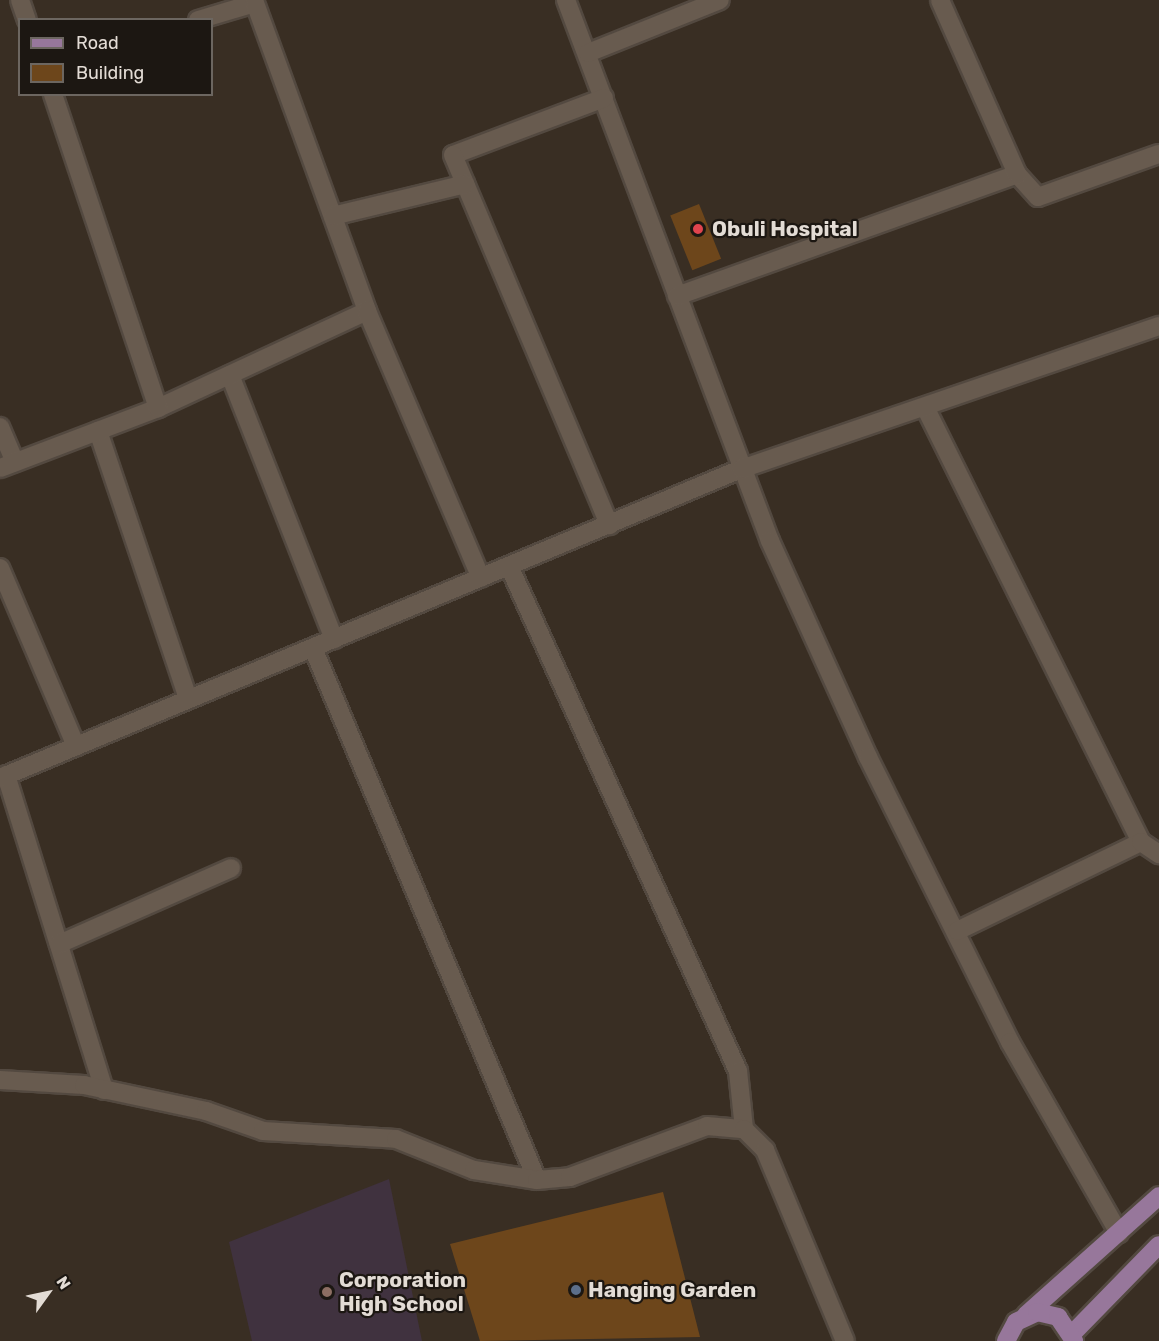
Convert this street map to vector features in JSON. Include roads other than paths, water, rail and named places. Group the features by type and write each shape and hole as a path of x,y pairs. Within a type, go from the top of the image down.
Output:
{"main road":[{"path":"993,1341 1007,1336 1026,1315 1159,1196"},
{"path":"1026,1315 1048,1313 1073,1337 1159,1245"}],"street":[{"path":"20,0 26,18"},
{"path":"566,0 588,53 741,469 868,757 957,931 1010,1042 1119,1233"},
{"path":"588,53 720,0"},
{"path":"940,0 1017,174 1038,197 1159,154"},
{"path":"205,18 255,3 367,311 481,578"},
{"path":"54,96 158,408"},
{"path":"604,98 453,155 609,525"},
{"path":"677,296 1017,174"},
{"path":"333,216 465,184"},
{"path":"0,427 7,465 158,408 367,311"},
{"path":"104,1090 59,944 3,776 741,469 1159,326"},
{"path":"230,375 334,639"},
{"path":"925,407 1141,842 1159,854"},
{"path":"98,430 188,699"},
{"path":"509,566 738,1071 744,1129 765,1150 845,1341"},
{"path":"0,568 76,746"},
{"path":"313,648 537,1180"},
{"path":"957,931 1141,842"},
{"path":"59,944 231,868"},
{"path":"0,1080 104,1090 206,1111 263,1131 396,1138 474,1170 537,1180 570,1178 707,1126 744,1129"}],"place":[{"name":"Obuli Hospital","path":"698,229"},
{"name":"Hanging Garden","path":"576,1290"},
{"name":"Corporation High School","path":"327,1292"}]}
